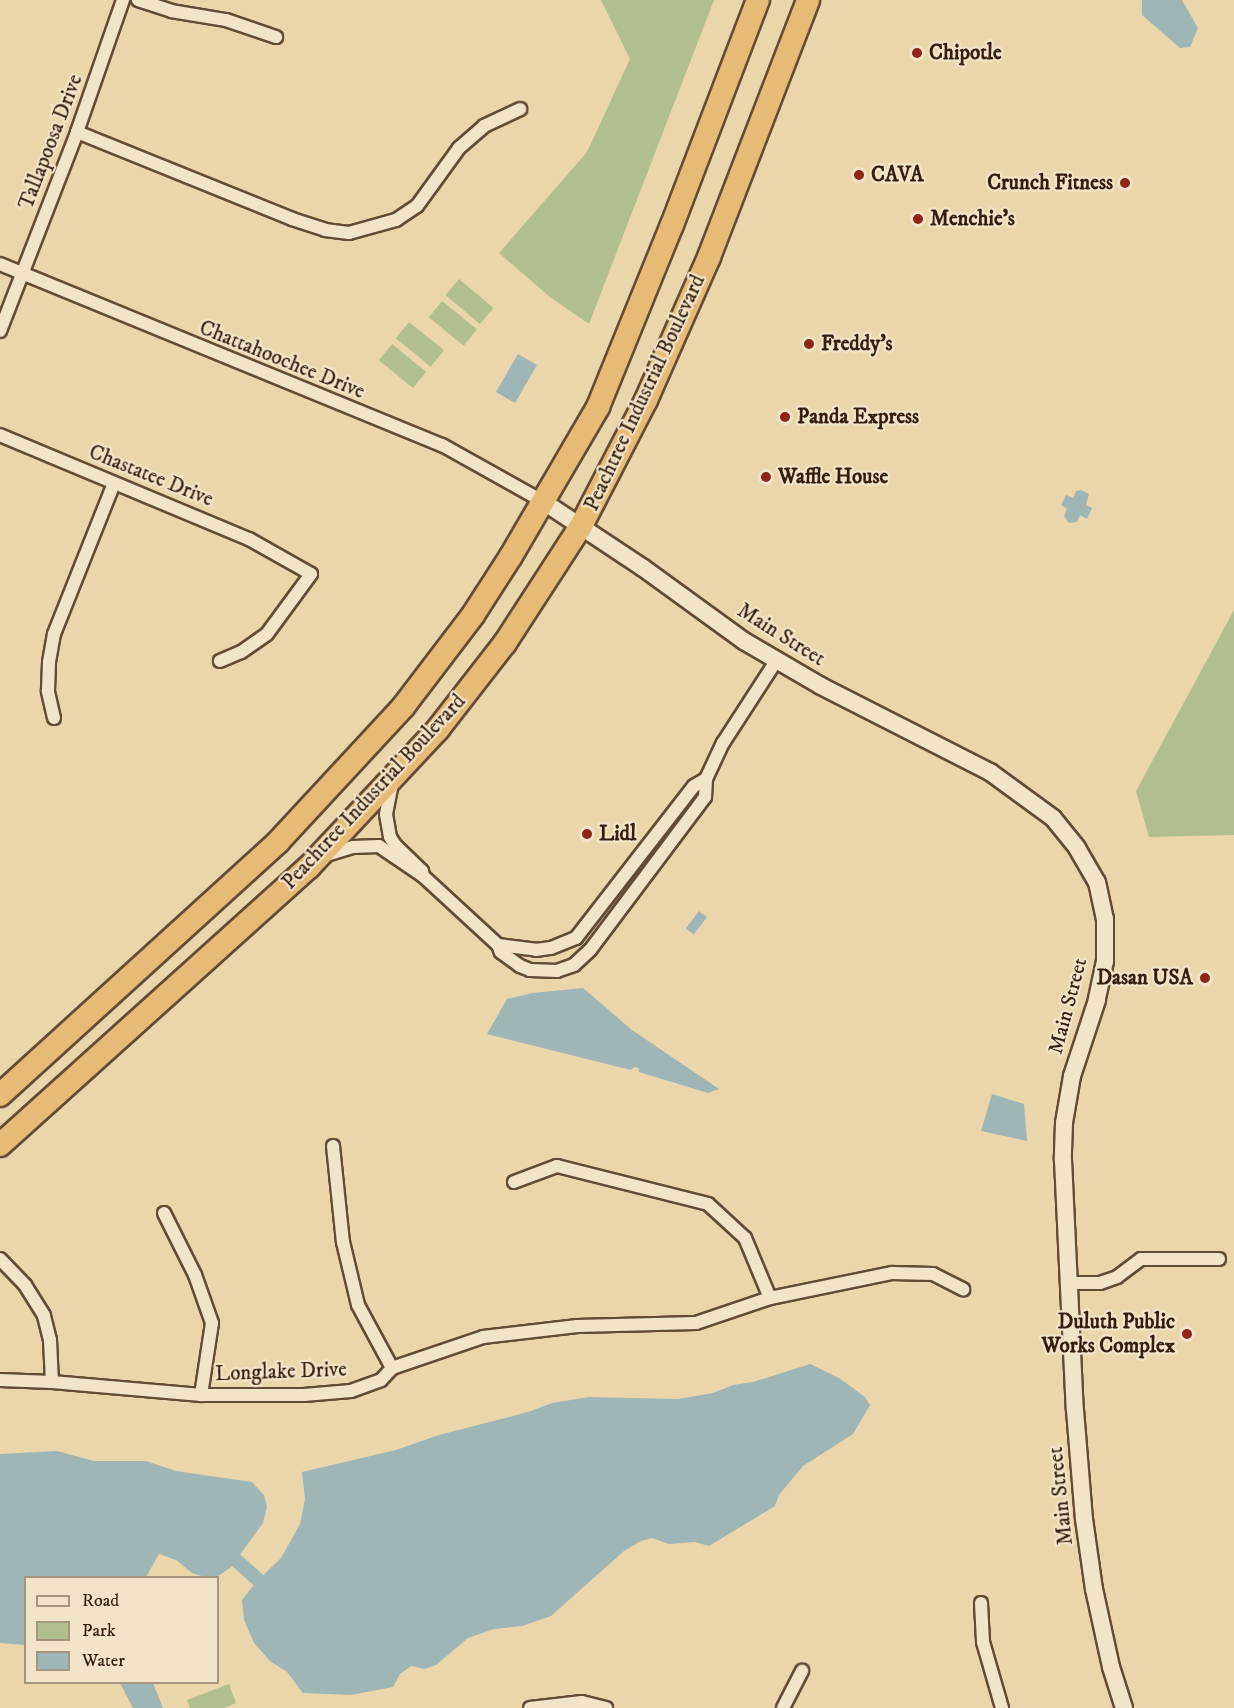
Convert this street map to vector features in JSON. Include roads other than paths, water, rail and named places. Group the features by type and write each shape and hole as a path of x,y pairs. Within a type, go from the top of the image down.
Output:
{"highway":[{"name":"Peachtree Industrial Boulevard","path":"0,1095 278,842 395,715 473,615 544,502 598,407 672,225 758,0"},
{"name":"Peachtree Industrial Boulevard","path":"0,1145 319,856 438,729 505,643 581,526 646,400 682,317 808,0"}],"street":[{"name":"Tallapoosa Drive","path":"0,331 77,132 123,0"},
{"path":"138,0 171,11 226,20 276,37"},
{"path":"77,132 292,219 325,230 349,233 396,220 417,206 459,148 484,126 520,109"},
{"name":"Chattahoochee Drive","path":"0,264 442,445 544,502"},
{"name":"Chastatee Drive","path":"0,435 249,539 311,574 267,634 241,652 220,661"},
{"path":"54,718 48,691 49,662 54,634 114,483"},
{"name":"Main Street","path":"544,502 776,661 990,772 1053,818 1077,848 1097,882 1105,919 1105,961 1097,1000 1072,1076 1064,1123 1063,1160 1071,1283 1075,1410 1084,1519 1094,1589 1124,1708"},
{"path":"319,856 353,847 379,846 423,876 498,945 509,958 530,970 557,971 574,964 590,950 705,797 706,779 723,743 776,661"},
{"path":"392,778 386,814 387,828 395,845 422,871 423,876"},
{"path":"498,945 544,949 576,939 694,786 706,779"},
{"path":"333,1146 343,1242 358,1305 392,1368"},
{"path":"514,1182 557,1166 708,1204 745,1238 770,1298"},
{"path":"164,1213 195,1275 212,1323 201,1395"},
{"path":"0,1259 25,1286 44,1316 51,1340 52,1382"},
{"path":"1071,1283 1100,1283 1117,1277 1141,1259 1219,1259"},
{"name":"Longlake Drive","path":"0,1380 52,1382 201,1395 303,1395 351,1391 381,1380 392,1368 483,1337 577,1326 696,1323 770,1298 892,1273 933,1274 963,1289"},
{"path":"981,1603 983,1642 1002,1708"},
{"path":"783,1708 802,1671"},
{"path":"530,1708 582,1702 606,1708"}],"water":[{"path":"1142,0 1182,0 1198,28 1190,47 1180,48 1142,15"},
{"path":"518,354 537,365 515,403 496,392"},
{"path":"1081,490 1089,494 1086,505 1092,508 1087,519 1080,515 1077,522 1069,523 1064,516 1067,509 1061,505 1066,495 1073,498 1076,491"},
{"path":"699,911 707,917 694,935 686,929"},
{"path":"583,988 632,1030 719,1089 708,1093 639,1072 639,1068 634,1067 631,1070 487,1034 507,999 532,993"},
{"path":"992,1094 1024,1104 1027,1141 981,1131"},
{"path":"810,1364 839,1378 865,1397 870,1405 853,1434 803,1466 779,1495 775,1506 709,1546 695,1542 669,1544 652,1538 641,1541 624,1551 551,1616 522,1626 494,1629 468,1638 436,1665 425,1669 411,1666 400,1674 393,1687 351,1695 303,1693 287,1672 270,1661 254,1643 244,1620 242,1600 258,1580 281,1558 300,1524 305,1499 302,1472 396,1450 439,1435 528,1412 552,1403 589,1397 678,1399 713,1393 733,1385 753,1382"},
{"path":"57,1451 94,1461 146,1461 176,1471 252,1482 264,1495 267,1507 263,1523 231,1567 218,1576 202,1576 192,1573 176,1560 159,1554 147,1576 24,1576 24,1645 0,1643 0,1454"},
{"path":"121,1684 153,1684 163,1708 133,1708"}],"waterway":[{"path":"236,1560 258,1580"}],"place":[{"name":"Chipotle","path":"917,53"},
{"name":"CAVA","path":"859,175"},
{"name":"Crunch Fitness","path":"1125,183"},
{"name":"Menchie's","path":"918,219"},
{"name":"Freddy's","path":"809,344"},
{"name":"Panda Express","path":"785,417"},
{"name":"Waffle House","path":"766,477"},
{"name":"Lidl","path":"587,834"},
{"name":"Dasan USA","path":"1205,978"},
{"name":"Duluth Public Works Complex","path":"1187,1334"}]}
